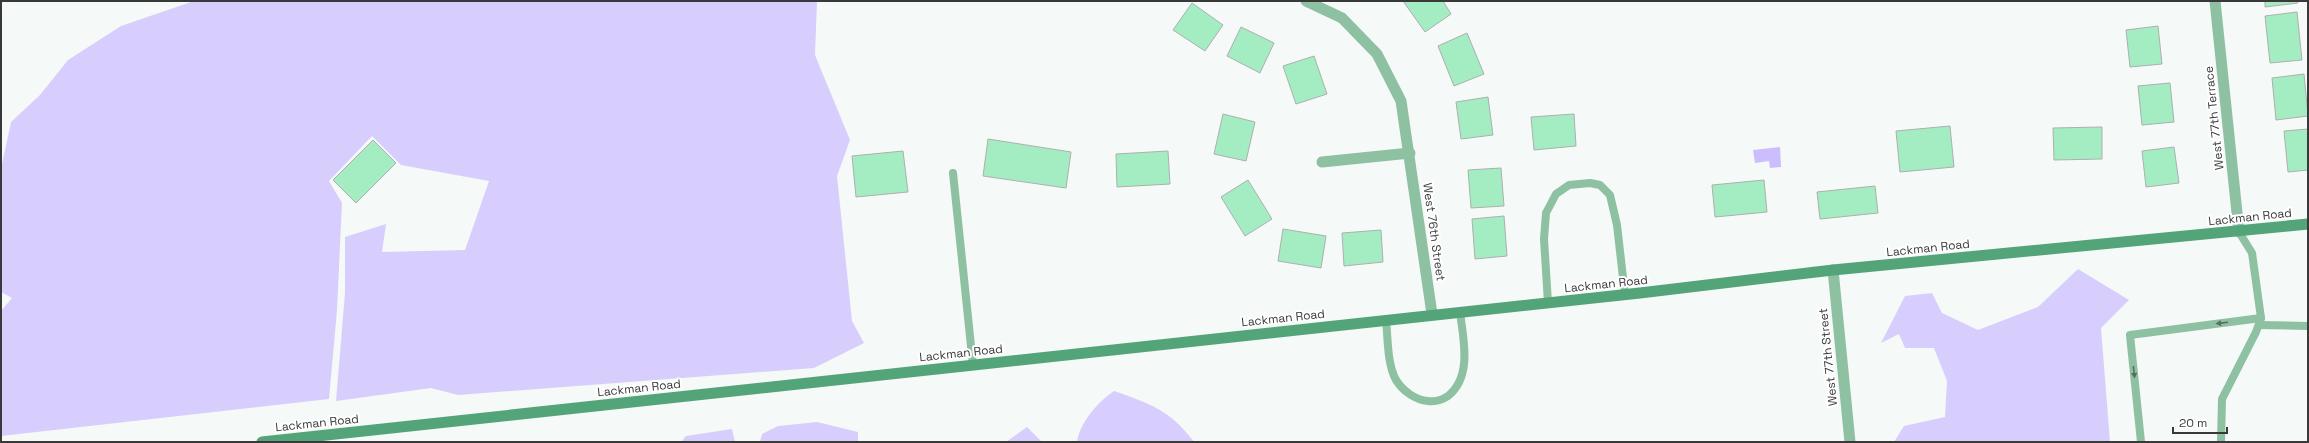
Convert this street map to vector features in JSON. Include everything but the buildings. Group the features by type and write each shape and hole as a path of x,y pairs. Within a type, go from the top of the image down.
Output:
{"main road":[{"name":"Lackman Road","path":"262,442 1432,314 1625,295 1833,270 2239,232 2308,224"}],"street":[{"name":"West 76th Street","path":"1306,1 1342,18 1377,54 1401,101 1410,153 1432,314"},
{"name":"West 77th Terrace","path":"2214,1 2239,232"},
{"path":"1322,162 1410,153"},
{"name":"West 77th Street","path":"1833,270 1850,442"}],"lane":[{"path":"953,173 973,365"},
{"path":"1548,303 1544,239 1546,213 1556,194 1569,185 1590,183 1600,185 1610,195 1616,225 1625,295"},
{"path":"2221,442 2222,399 2260,322 2252,253 2239,232"},
{"path":"1386,320 1391,361 1396,380 1416,398 1432,402 1439,401 1453,391 1462,372 1465,356 1460,312"},
{"path":"2141,442 2130,335 2260,322 2308,326"}],"shaded area":[{"path":"194,1 817,1 815,55 850,140 837,176 852,321 864,343 814,368 458,395 431,388 336,401 345,293 345,237 386,224 382,252 465,250 489,181 401,165 372,136 329,181 342,203 337,310 329,399 1,436 1,311 12,298 1,292 1,169 11,122 40,95 68,60 121,26"},
{"path":"1780,147 1781,167 1770,168 1769,161 1755,163 1753,150"},
{"path":"2078,269 2129,300 2101,328 2110,442 1894,442 1904,426 1945,417 1947,381 1934,348 1905,348 1899,334 1881,343 1905,296 1932,293 1942,313 1978,330 2038,307"},
{"path":"1114,391 1159,409 1177,422 1194,442 1077,442 1082,427 1091,413"},
{"path":"817,422 858,432 858,442 760,442 762,434 778,426"},
{"path":"1027,427 1042,442 1006,442"},
{"path":"732,429 735,442 681,442 686,436"}]}
